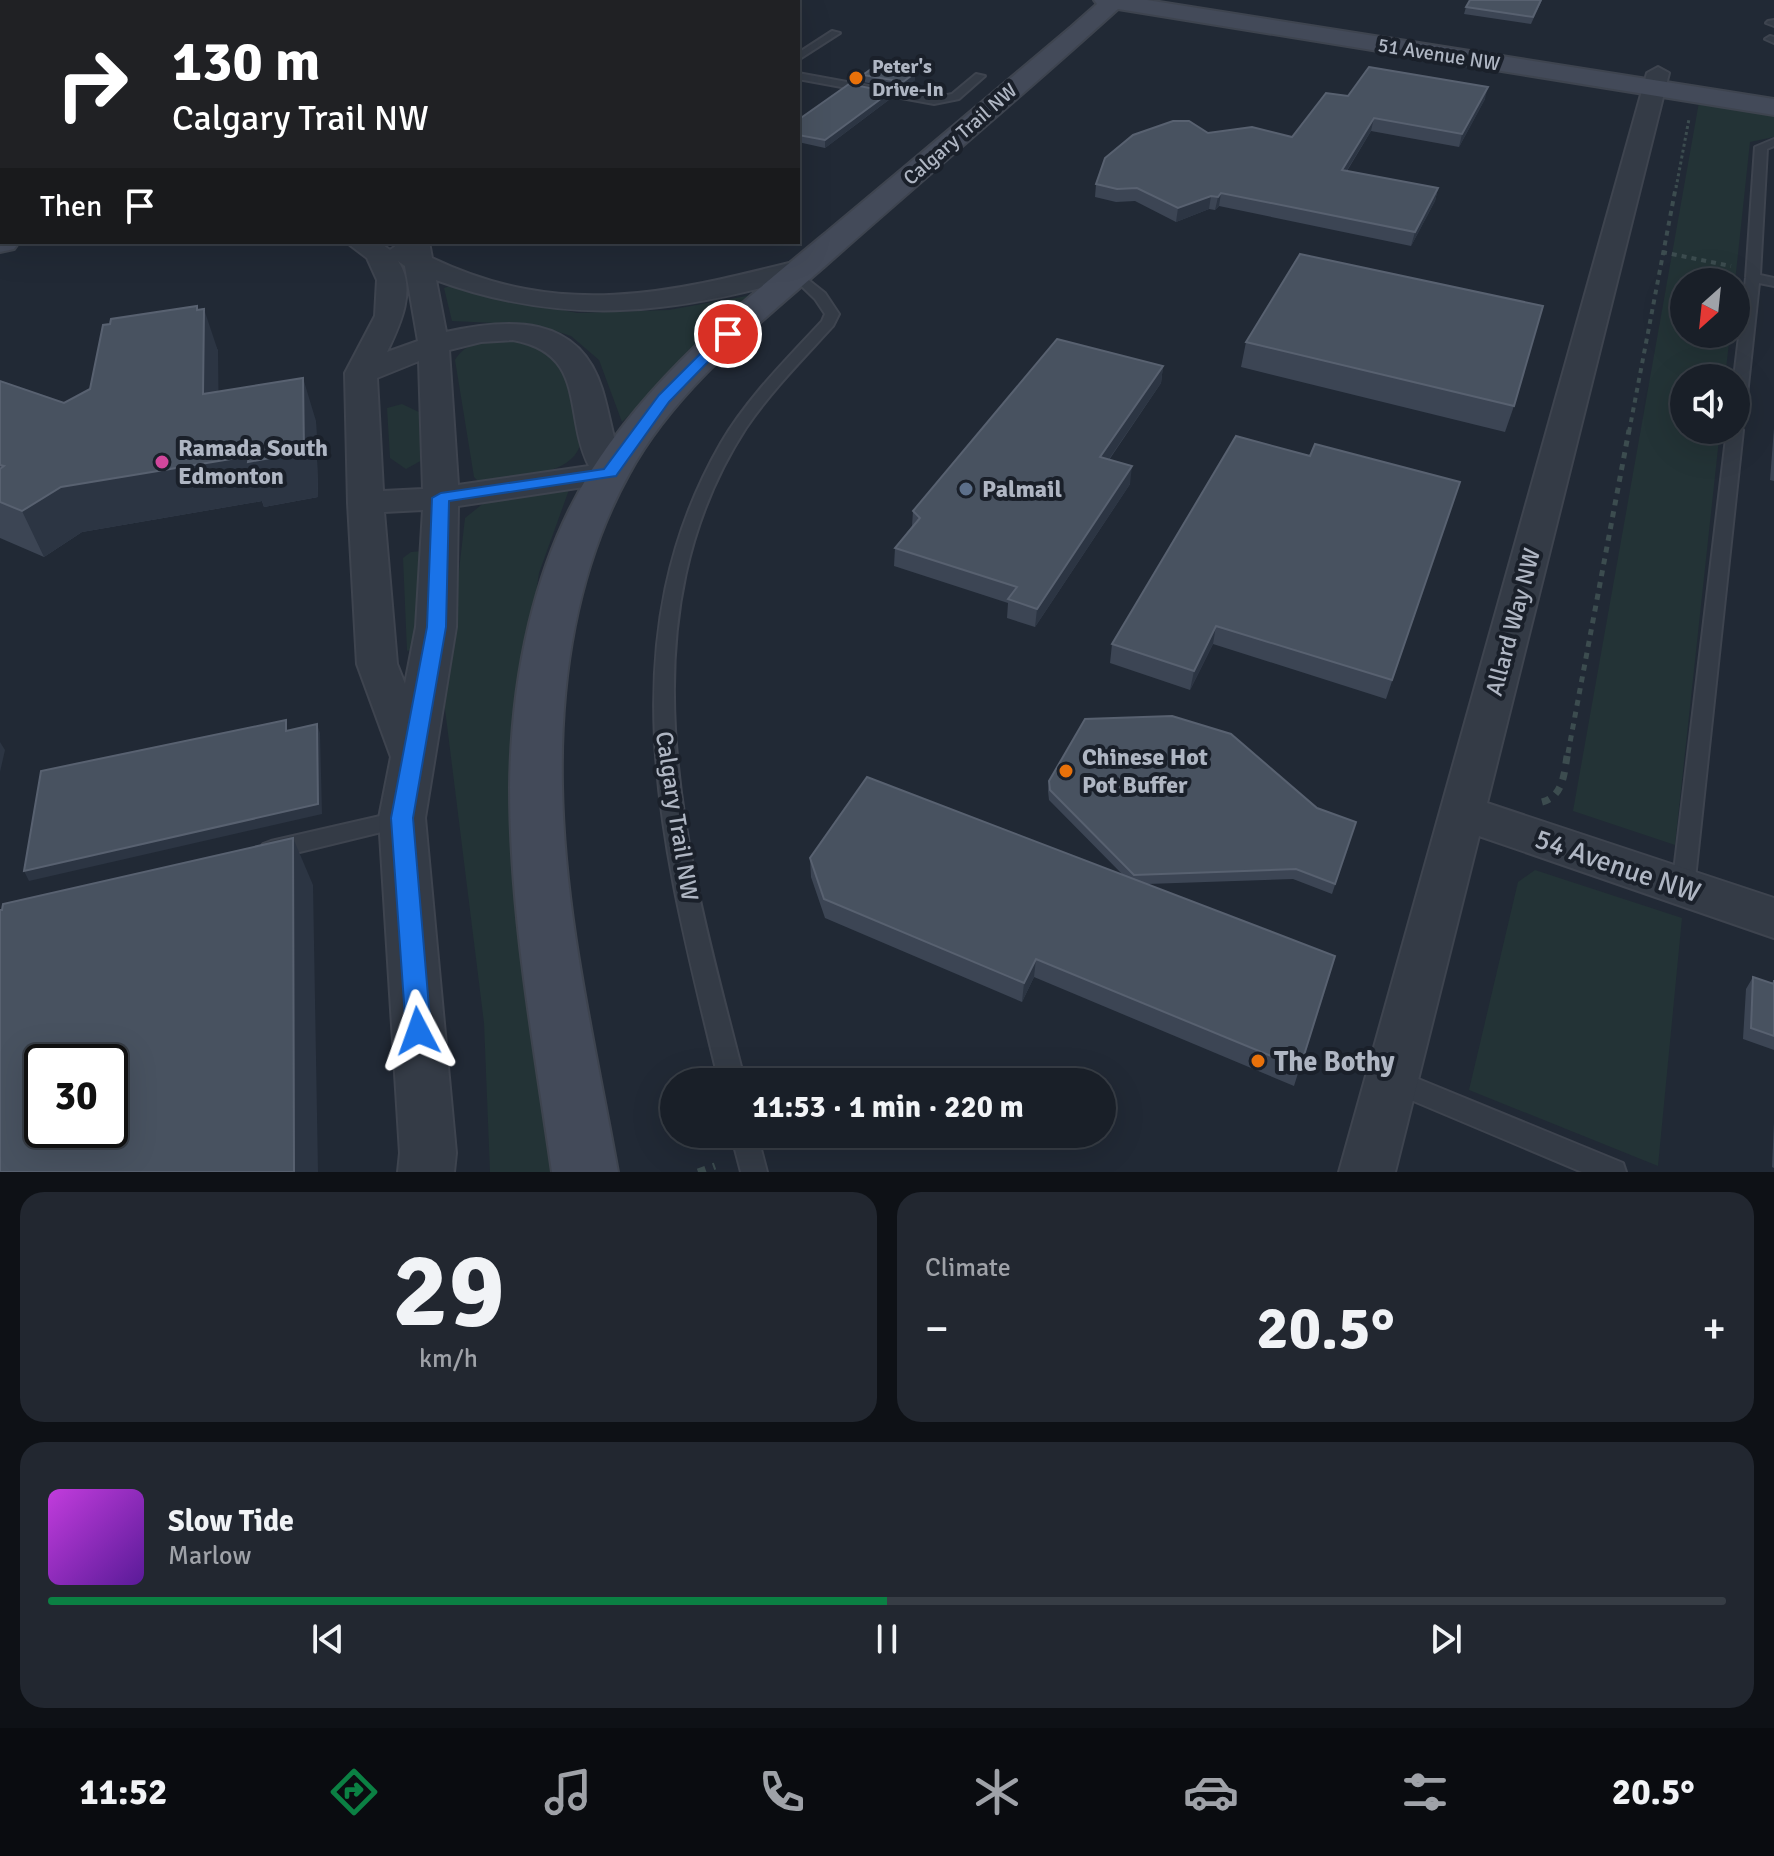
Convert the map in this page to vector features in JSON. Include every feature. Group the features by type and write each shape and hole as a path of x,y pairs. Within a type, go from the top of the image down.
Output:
{"main road":[{"name":"51 Avenue NW","path":"1111,0 1656,81 1774,92"},
{"name":"Calgary Trail NW","path":"585,1172 545,908 538,816 537,744 542,689 563,591 582,529 610,473 664,398 713,348 1070,40 1111,0"},
{"name":"51 Avenue NW","path":"1209,0 1330,19 1656,81 1774,107"},
{"path":"1281,5 1330,19"},
{"path":"1070,40 1153,16 1186,15 1233,20"}],"street":[{"name":"Allard Way NW","path":"1367,1172 1656,81"},
{"path":"363,244 377,252 389,269 391,280 390,316 361,373 377,664 412,755"},
{"name":"Calgary Trail NW","path":"388,244 416,252 522,296 615,305 645,305 703,296 800,270"},
{"path":"416,252 433,343 441,498 436,627 402,818 429,1166"},
{"path":"361,373 460,335 497,331 531,335 556,346 582,376 597,452 610,473 441,498 366,503"},
{"name":"54 Avenue NW","path":"1462,812 1774,918"}],"lane":[{"path":"800,44 820,31"},
{"path":"800,56 835,33"},
{"path":"800,76 934,101 955,97 980,76"},
{"path":"1743,364 1753,274 1761,147 1774,142"},
{"name":"Calgary Trail NW","path":"729,1068 679,858 662,739 661,686 674,576 689,524 711,475 752,407 828,323 832,314 800,270"},
{"path":"1753,274 1774,282"},
{"path":"1683,888 1733,444"},
{"path":"247,855 402,818"},
{"path":"1392,1080 1613,1172"},
{"path":"748,1148 754,1172"}],"path":[{"path":"1530,803 1550,800 1561,788 1692,106"},
{"path":"1662,252 1753,274"},
{"path":"698,1172 715,1166"}],"shaded area":[{"path":"1699,102 1774,114 1774,137 1750,142 1736,268 1670,268 1670,348 1728,348 1727,364 1670,364 1670,444 1718,444 1675,845 1573,811"},
{"path":"450,286 577,313 669,310 752,295 622,422 599,360 571,336 536,325 452,321 444,288"},
{"path":"509,338 532,343 566,365 582,434 572,458 558,467 508,480 480,483 474,477 455,360 472,345"},
{"path":"402,404 421,413 424,459 406,469 390,458 387,408"},
{"path":"570,487 539,573 530,633 564,1172 490,1172 484,1023 444,701 465,518 490,498"},
{"path":"422,551 415,649 407,651 403,558 411,552"},
{"path":"1535,870 1682,918 1658,1166 1469,1090 1518,882"}],"building":[{"path":"1470,0 1541,0 1533,17 1466,7"},
{"path":"875,66 915,73 903,82 863,75"},
{"path":"1369,67 1488,87 1462,134 1374,118 1342,170 1438,188 1415,232 1221,193 1218,197 1211,196 1178,208 1137,188 1117,189 1096,184 1105,158 1133,135 1173,121 1189,121 1208,133 1252,127 1292,137 1326,93 1348,96"},
{"path":"849,84 890,92 825,140 800,135 800,119"},
{"path":"1300,254 1543,306 1514,406 1246,342"},
{"path":"197,306 197,310 204,309 203,394 303,378 304,452 248,462 249,456 61,487 22,511 0,502 0,469 4,466 0,465 0,381 64,403 90,389 103,325 110,324 111,319"},
{"path":"1057,339 1163,366 1100,457 1132,466 1037,609 1008,599 1017,587 895,548 920,518 913,511"},
{"path":"1236,436 1310,456 1315,444 1460,482 1392,680 1216,626 1194,671 1112,644"},
{"path":"1172,716 1231,734 1317,808 1356,822 1335,884 1296,869 1134,875 1050,790 1049,781 1085,719"},
{"path":"286,720 286,731 317,724 318,804 24,871 41,771"},
{"path":"867,777 1335,956 1300,1068 1036,959 1024,983 824,899 810,858"},
{"path":"293,838 294,1172 0,1172 3,904"},
{"path":"1753,977 1774,984 1774,1036 1751,1028"}],"place":[{"name":"Peter's Drive-In","path":"856,78"},
{"name":"Ramada South Edmonton","path":"162,462"},
{"name":"Palmail","path":"966,489"},
{"name":"Chinese Hot Pot Buffer","path":"1066,771"},
{"name":"The Bothy","path":"1258,1061"}],"route":[{"path":"418,1031 402,818 436,627 441,498 553,478 610,473 664,398 728,334"}]}
